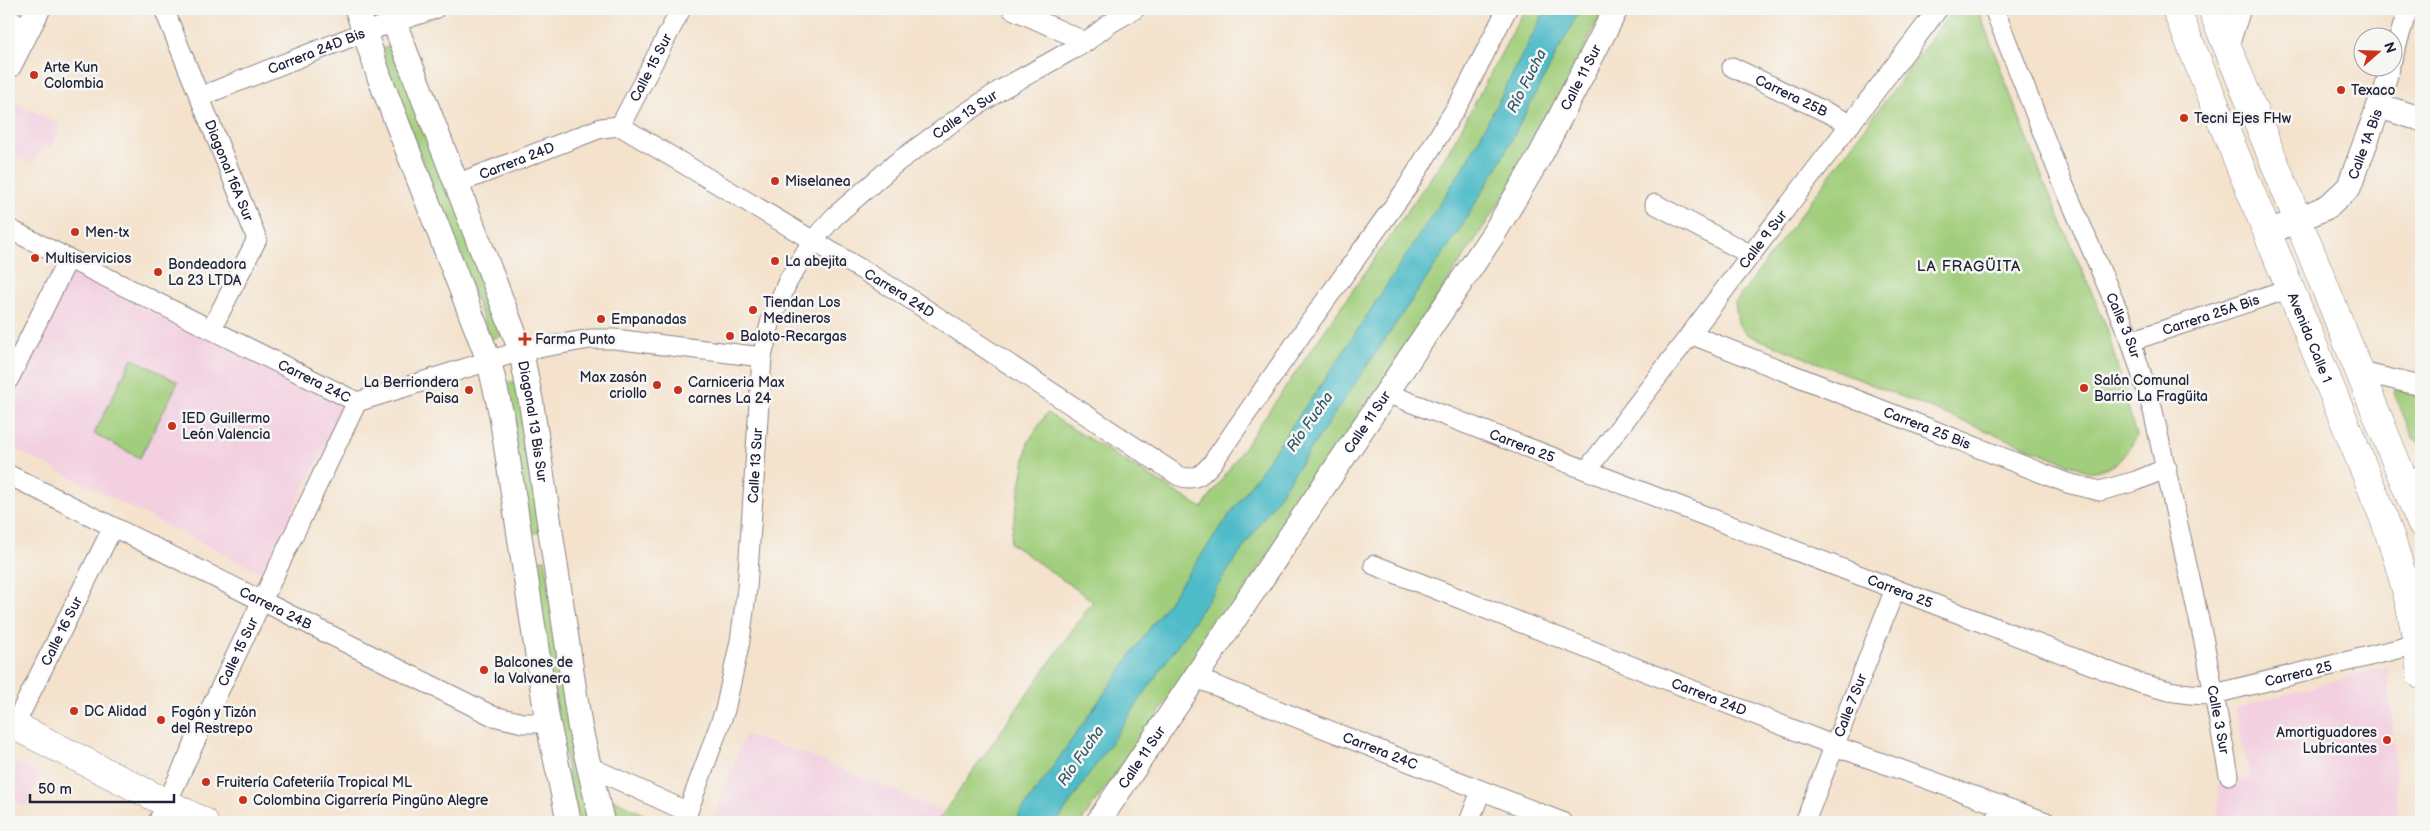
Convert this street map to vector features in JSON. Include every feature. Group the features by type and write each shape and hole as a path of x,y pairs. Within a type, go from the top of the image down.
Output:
{"main road":[{"name":"Avenida Calle 1","path":"2176,9 2291,288 2395,550 2419,636 2421,674"},
{"path":"2212,9 2361,372 2419,501"},
{"path":"10,728 163,813 204,822"}],"street":[{"name":"Diagonal 16A Sur","path":"164,9 257,239 212,328"},
{"path":"357,9 379,76 489,361 501,413 547,722 569,822"},
{"name":"Carrera 24D Bis","path":"199,97 366,32 392,15 435,9"},
{"name":"Calle 15 Sur","path":"620,126 681,9"},
{"path":"1012,9 1086,42"},
{"name":"Calle 13 Sur","path":"686,817 725,710 740,640 747,588 762,357 766,336 788,281 812,240 864,190 957,119 1002,88 1086,42 1109,24 1135,9"},
{"name":"Carrera 24D","path":"456,184 601,128 620,126 901,293 1179,476 1194,478 1205,472 1213,462 1310,322 1406,189 1462,98 1507,9"},
{"name":"Calle 11 Sur","path":"1098,822 1518,194 1616,9"},
{"name":"Calle 9 Sur","path":"1586,470 1938,9"},
{"name":"Calle 3 Sur","path":"1994,9 2058,174 2130,341 2153,411 2167,468 2229,775"},
{"path":"2228,49 2241,9"},
{"path":"2402,28 2408,9"},
{"name":"Diagonal 13 Bis Sur","path":"392,15 521,351 531,402 580,728 602,822"},
{"path":"9,66 25,19"},
{"name":"Carrera 25B","path":"1732,67 1851,124"},
{"name":"Calle 1A Bis","path":"2268,233 2329,206 2349,187 2379,106 2387,78"},
{"path":"2379,106 2421,119"},
{"path":"1655,204 1751,255"},
{"name":"Carrera 24C","path":"9,229 212,328 357,402 521,351 590,339 614,339 762,357"},
{"path":"9,379 68,259"},
{"name":"Carrera 25A Bis","path":"2130,341 2291,288"},
{"name":"Carrera 25 Bis","path":"1690,334 2080,487 2100,491 2114,488 2167,468"},
{"path":"2361,372 2421,386"},
{"name":"Carrera 25","path":"1386,393 2139,684 2189,695 2214,694 2402,648 2419,636"},
{"name":"Calle 15 Sur","path":"163,813 357,402"},
{"name":"Carrera 24B","path":"9,475 493,716 523,723 547,722"},
{"name":"Calle 16 Sur","path":"10,728 113,527"},
{"path":"521,548 552,542"},
{"name":"Carrera 24D","path":"1374,566 1835,746 1998,814 2046,822"},
{"name":"Calle 7 Sur","path":"1806,822 1895,589"},
{"name":"Carrera 24C","path":"1196,678 1562,822"},
{"path":"588,766 686,817"},
{"path":"1469,822 1481,791"}],"shaded area":[{"path":"10,100 61,125 50,148 44,145 32,164 9,152"},
{"name":"IED Guillermo León Valencia","path":"70,272 345,406 262,573 9,446 9,399"},
{"path":"2388,666 2399,822 2220,822 2217,786 2250,778 2235,708"},
{"path":"745,735 806,754 944,812 937,822 712,822"},
{"path":"12,761 40,774 25,807 9,799 9,769"}],"green space":[{"path":"1525,9 1604,9 1527,160 1233,608 1081,822 937,822 1093,601 1010,543 1028,442 1047,413 1202,508 1449,151"},
{"path":"1953,9 1974,9 1980,15 2042,177 2107,328 2136,436 2124,457 2107,468 2089,472 1746,334 1738,324 1735,303"},
{"path":"395,44 506,334 491,339 380,50"},
{"path":"132,358 178,382 140,458 94,434"},
{"path":"518,381 542,532 528,534 503,383"},
{"path":"2395,389 2421,394 2421,441 2419,442 2413,438 2394,393"},
{"path":"545,559 593,822 580,822 571,790 531,561"},
{"path":"613,799 659,822 619,822"}],"water":[{"name":"Río Fucha","path":"1546,9 1580,9 1498,166 1456,235 1057,822 1014,822 1336,363 1468,160"}],"place":[{"name":"Arte Kun Colombia","path":"34,75"},
{"name":"Texaco","path":"2341,90"},
{"name":"Tecni Ejes FHw","path":"2184,118"},
{"name":"Miselanea","path":"775,181"},
{"name":"Men-tx","path":"75,232"},
{"name":"Multiservicios","path":"35,258"},
{"name":"La abejita","path":"775,261"},
{"name":"Bondeadora La 23 LTDA","path":"158,272"},
{"name":"Tiendan Los Medineros","path":"753,310"},
{"name":"Empanadas","path":"601,319"},
{"name":"Baloto-Recargas","path":"730,336"},
{"name":"Farma Punto","path":"525,339"},
{"name":"Max zasón criollo","path":"657,385"},
{"name":"Salón Comunal Barrio La Fragüita","path":"2084,388"},
{"name":"La Berriondera Paisa","path":"469,390"},
{"name":"Carniceria Max carnes La 24","path":"678,390"},
{"name":"IED Guillermo León Valencia","path":"172,426"},
{"name":"Balcones de la Valvanera","path":"484,670"},
{"name":"DC Alidad","path":"74,711"},
{"name":"Fogón y Tizón del Restrepo","path":"161,720"},
{"name":"Amortiguadores Lubricantes","path":"2387,740"},
{"name":"Fruitería Cafeteriía Tropical ML","path":"206,782"},
{"name":"Colombina Cigarrería Pingüno Alegre","path":"243,800"}],"district":[{"name":"LA FRAGÜITA","path":"1969,266"}]}
